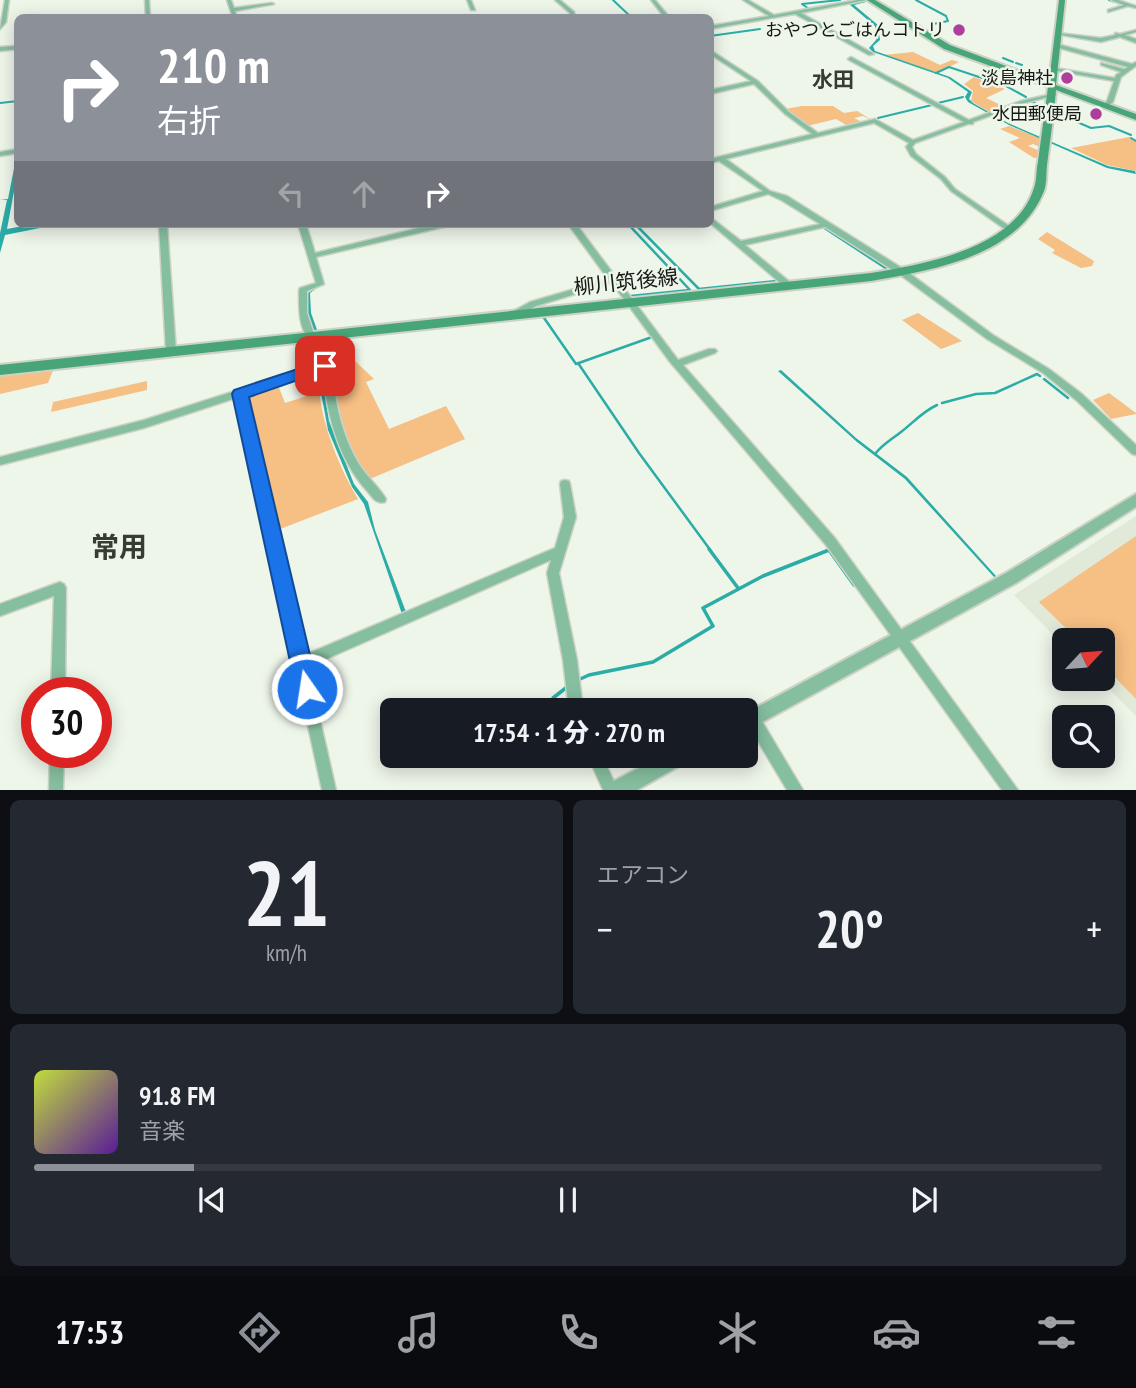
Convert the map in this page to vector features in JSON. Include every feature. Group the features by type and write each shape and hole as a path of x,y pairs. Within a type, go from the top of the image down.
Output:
{"main road":[{"path":"870,0 947,47 1054,90 1136,117"},
{"name":"柳川筑後線","path":"0,370 902,272 977,249 1009,230 1025,215 1039,190 1054,90 1062,0"}],"street":[{"path":"0,28 7,0"},
{"path":"229,0 234,14 272,4"},
{"path":"469,0 473,9"},
{"path":"557,0 571,14"},
{"path":"653,0 665,14"},
{"path":"745,0 774,17"},
{"path":"714,27 865,0"},
{"path":"1112,0 1136,10"},
{"path":"1110,11 1128,5"},
{"path":"1120,8 1136,10"},
{"path":"797,13 871,54 851,59 971,122"},
{"path":"1058,34 1101,40 1136,31"},
{"path":"1116,34 1136,41"},
{"path":"1060,47 1134,64"},
{"path":"714,54 756,82 787,113 817,135"},
{"path":"1103,64 1124,71"},
{"path":"1105,106 1110,102 1115,80 1134,64"},
{"path":"1055,70 1115,80"},
{"path":"714,91 756,82"},
{"path":"1009,230 953,190 943,178 913,155 909,147 912,142 1054,90"},
{"path":"714,160 875,121 912,142"},
{"path":"720,158 768,192 784,198 902,272 990,337 1063,383 1136,451"},
{"path":"714,208 768,192"},
{"path":"714,222 788,285"},
{"path":"739,244 824,225"},
{"path":"163,228 171,352"},
{"path":"303,228 320,284 303,290 303,313 311,337"},
{"path":"311,256 428,228"},
{"path":"575,228 677,364 830,541 1011,789"},
{"path":"513,315 533,304 613,280"},
{"path":"327,336 325,366 335,414 359,476 381,499"},
{"path":"677,364 712,351"},
{"path":"0,461 147,424 325,366"},
{"path":"240,394 329,789"},
{"path":"565,484 570,517 553,573 575,698"},
{"path":"758,715 1011,578 1136,500"},
{"path":"302,663 560,551"},
{"path":"0,610 60,588 58,677"},
{"path":"758,734 796,789"},
{"path":"56,789 57,768"},
{"path":"601,768 611,789"},
{"path":"617,789 657,768"}],"shaded area":[{"path":"913,52 940,65 952,60 959,62 937,73 883,55"},
{"path":"974,77 1005,89 986,98 1005,107 991,113 971,101 973,91 964,84"},
{"path":"833,106 844,113 857,111 872,120 863,116 854,118 862,122 848,126 836,119 807,126 785,109"},
{"path":"1009,126 1042,139 1040,147 1033,144 1028,146 1040,151 1039,158 1034,158 1009,142 1020,138 1000,129"},
{"path":"1129,137 1136,141 1136,171 1107,165 1071,148"},
{"path":"1047,232 1094,261 1092,266 1081,268 1052,253 1055,250 1038,239"},
{"path":"918,313 962,341 941,349 902,320"},
{"path":"354,360 374,379 366,382 389,429 446,406 465,439 365,481 343,430 330,366"},
{"path":"54,368 48,383 0,394 0,375"},
{"path":"147,381 147,390 51,412 53,402"},
{"path":"278,385 285,403 319,392 333,448 358,499 275,531 245,400 247,395"},
{"path":"1109,393 1136,414 1111,419 1093,400"},
{"path":"1136,516 1136,716 1111,691 1115,691 1115,628 1052,628 1052,634 1014,595"},
{"path":"1136,536 1136,699 1115,677 1115,628 1066,628 1039,602"}],"water":[{"path":"870,1 854,5 878,25 880,40 873,46 875,51 950,77 972,92 969,99 973,103 1008,123 1108,166 1135,171 1136,174 1107,168 1009,125 968,102 965,97 968,92 948,78 873,52 869,48 876,40 875,26 849,4"},
{"path":"14,168 14,191 7,229 40,228 5,235 0,253 0,233 7,200 0,200 8,199"},
{"path":"317,288 310,293 311,313 320,338 321,370 329,421 354,484 368,502 375,530 406,612 402,614 364,504 352,487 328,430 316,366 318,352 307,313 306,294"},
{"path":"781,370 856,438 907,477 996,576 994,577 905,479 857,442 778,371"}],"waterway":[{"path":"613,0 628,14"},
{"path":"809,9 802,4 840,0"},
{"path":"916,0 946,16 948,21 933,24"},
{"path":"1109,0 1115,2"},
{"path":"714,35 760,29"},
{"path":"1003,58 1013,62"},
{"path":"1016,63 1022,65"},
{"path":"936,73 949,67 1006,86 1026,97"},
{"path":"938,103 963,97"},
{"path":"0,103 14,101"},
{"path":"1030,101 1047,109"},
{"path":"878,118 932,105"},
{"path":"1056,113 1091,128 1109,126 1131,135"},
{"path":"1131,138 1136,141"},
{"path":"823,227 887,269"},
{"path":"631,296 690,290 632,228"},
{"path":"639,228 699,289 777,281 775,278"},
{"path":"542,315 576,364 578,363"},
{"path":"578,363 652,337"},
{"path":"578,363 639,453 711,551"},
{"path":"942,403 976,394 995,393 1037,374 1040,376"},
{"path":"1044,379 1068,398"},
{"path":"875,454 922,414 937,405"},
{"path":"709,549 738,588"},
{"path":"578,680 589,675 653,662 713,626 703,608 763,576 829,550 854,585"},
{"path":"553,698 567,687"}],"place":[{"name":"おやつとごはんコトリ","path":"959,30"},
{"name":"淡島神社","path":"1067,78"},
{"name":"水田郵便局","path":"1096,114"}],"district":[{"name":"水田","path":"833,80"},
{"name":"常用","path":"119,547"}],"route":[{"path":"307,689 240,394 325,366"}]}
